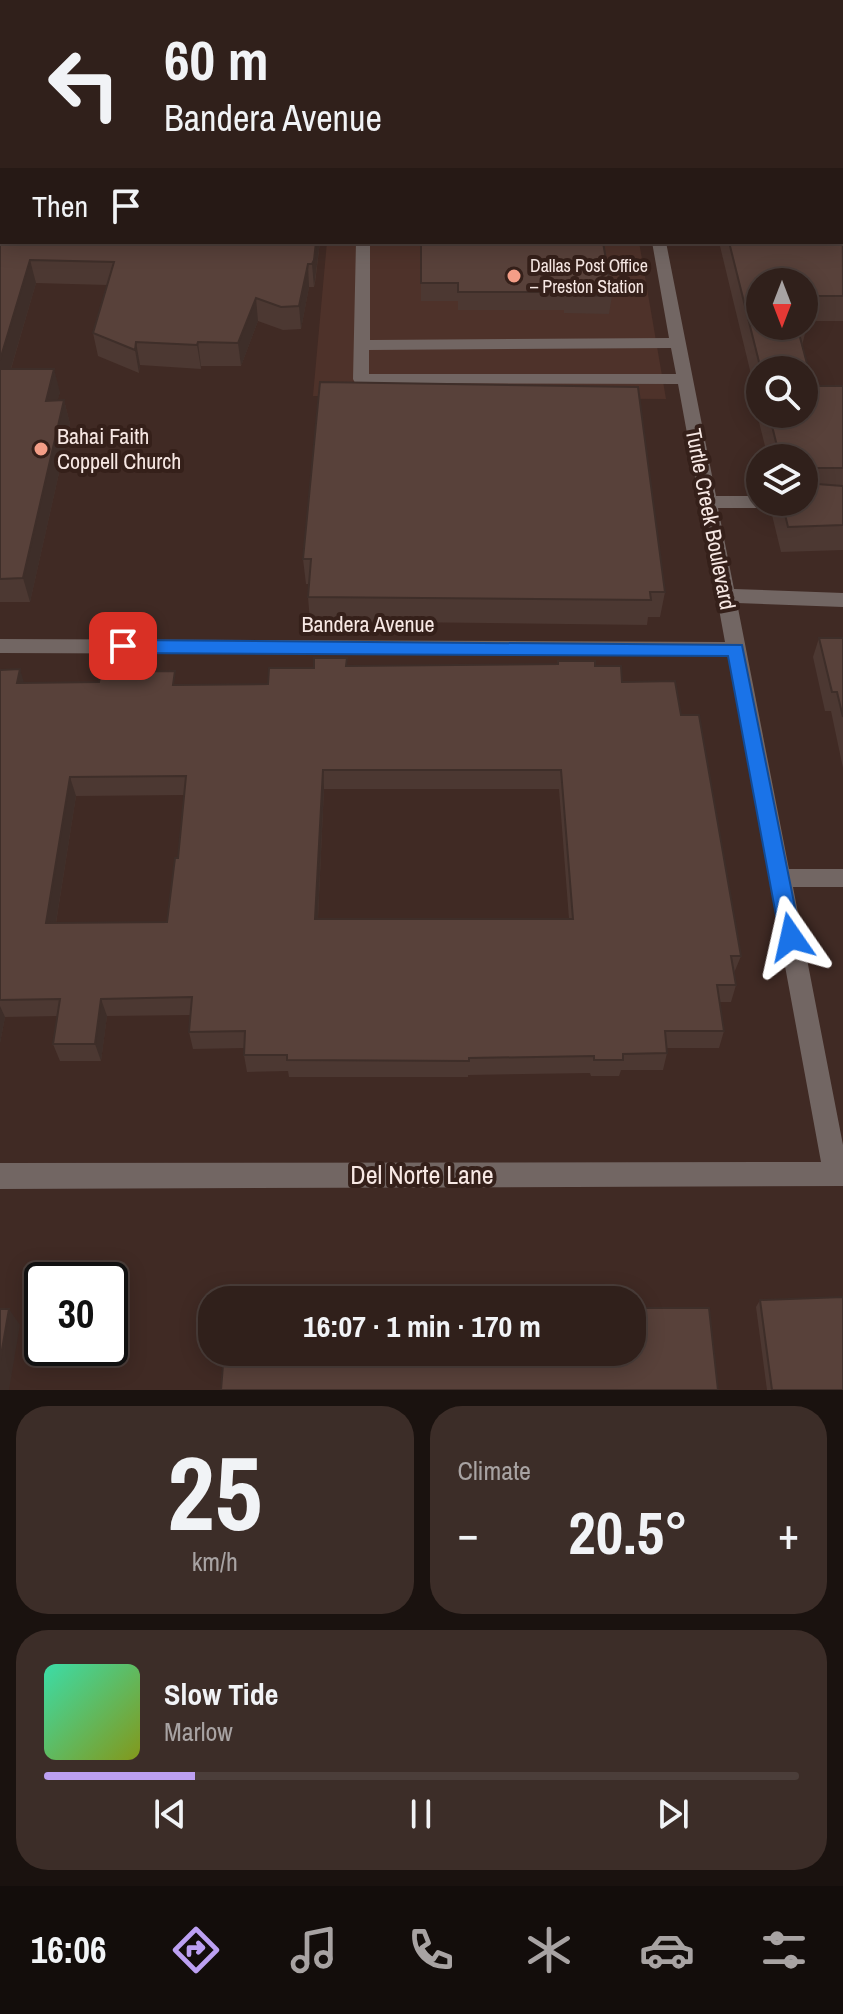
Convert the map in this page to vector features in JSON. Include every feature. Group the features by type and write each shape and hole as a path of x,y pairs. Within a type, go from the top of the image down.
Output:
{"street":[{"path":"363,244 361,379 685,379"},
{"name":"Turtle Creek Boulevard","path":"659,244 779,878 840,1174"},
{"path":"361,345 678,343"},
{"path":"708,502 746,502"},
{"path":"725,595 843,600"},
{"name":"Bandera Avenue","path":"0,646 736,649"},
{"path":"779,878 843,878"},
{"name":"Del Norte Lane","path":"0,1176 840,1174"}],"shaded area":[{"path":"327,244 639,244 666,399 313,396"}],"building":[{"path":"0,244 316,244 314,260 308,264 299,306 281,307 256,298 238,343 198,342 197,345 136,342 135,350 93,333 114,262 30,260 0,360"},
{"name":"Dallas Post Office – Preston Station","path":"421,244 603,244 612,296 566,295 566,292 458,292 458,283 421,283"},
{"path":"730,244 843,244 843,296 818,296 818,268 746,268 746,310"},
{"path":"754,340 801,340 805,356 758,356"},
{"path":"0,369 54,369 46,401 64,400 23,578 0,579"},
{"path":"320,382 638,387 665,592 650,592 651,600 308,597 311,559 303,559"},
{"path":"818,386 843,386 843,468 818,468 818,444 776,444 772,428 818,428"},
{"path":"818,484 843,486 843,525 788,527 785,516 818,516"},
{"path":"819,638 843,638 843,717 837,692 832,692"},
{"path":"314,658 347,658 346,666 595,661 595,666 621,666 622,682 675,681 681,715 699,715 741,956 731,956 736,985 717,985 724,1031 665,1031 667,1053 623,1054 623,1060 594,1060 594,1056 469,1058 469,1061 287,1060 287,1055 244,1055 245,1031 189,1032 192,997 101,999 95,1044 53,1044 60,999 0,1000 0,670 20,669 17,683 99,682 101,672 175,671 173,685 268,684 269,668 314,668","holes":["323,770 561,770 573,919 315,919","186,776 178,858 175,858 167,922 46,923 70,777"]},
{"path":"843,1297 843,1390 772,1390 760,1300"},
{"path":"646,1308 709,1308 718,1390 221,1390 223,1366 646,1366"},
{"path":"0,1309 9,1309 0,1361"}],"place":[{"name":"Dallas Post Office – Preston Station","path":"514,276"},
{"name":"Bahai Faith Coppell Church","path":"41,449"}],"route":[{"path":"123,646 736,649 791,937"}]}
